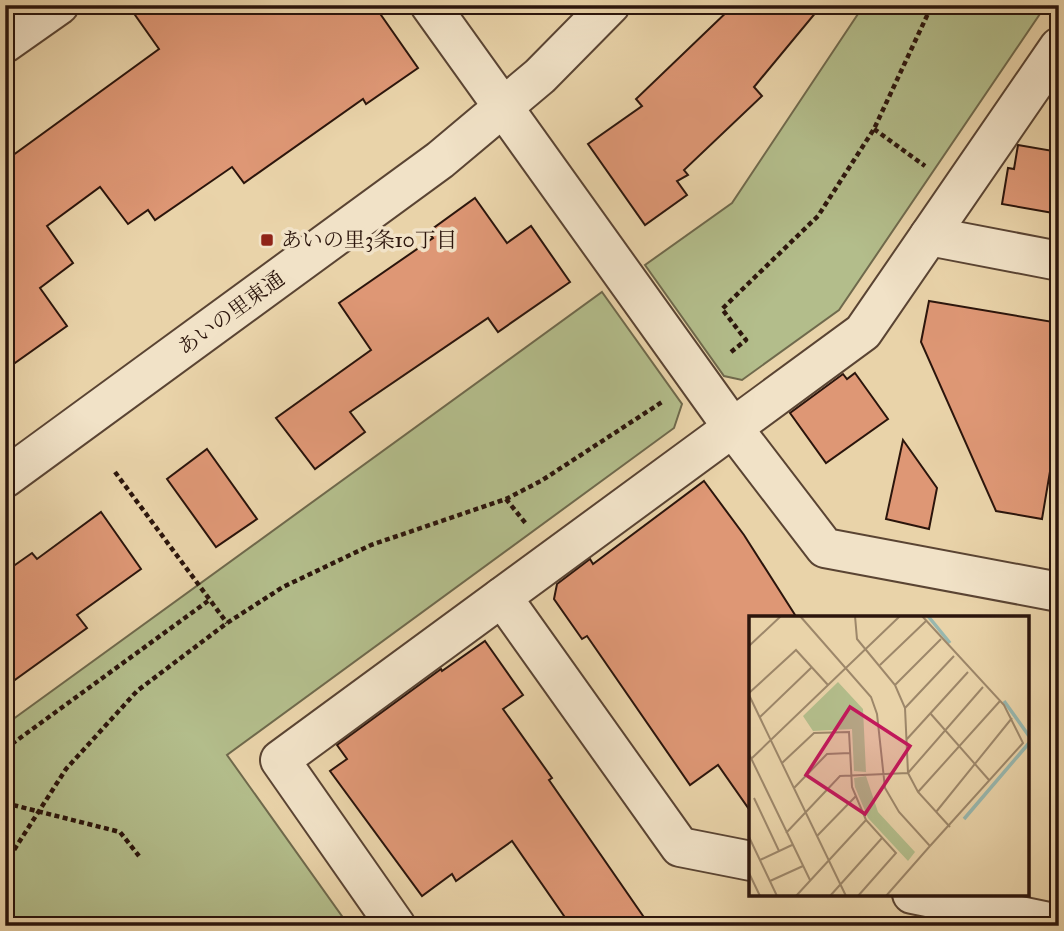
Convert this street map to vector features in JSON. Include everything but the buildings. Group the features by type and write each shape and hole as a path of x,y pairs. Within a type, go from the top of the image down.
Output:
{"street":[{"path":"5,43 59,5"},
{"path":"430,5 733,428 825,548 1059,592"},
{"name":"あいの里東通","path":"5,478 440,160 540,76 610,5"},
{"path":"396,926 280,760 863,332 1059,47"},
{"path":"929,236 1059,261"},
{"path":"502,597 680,847 749,861"},
{"path":"922,896 1059,924"}],"path":[{"path":"5,864 66,769 138,691 227,623 283,587 371,545 506,499 541,481 698,379 746,340 722,309 818,216 874,129 932,5"},
{"path":"874,129 960,191"},
{"path":"115,472 208,601 227,623"},
{"path":"506,499 531,531"},
{"path":"5,749 208,601"},
{"path":"5,803 120,832 139,856"}],"green space":[{"path":"864,5 1046,5 839,310 742,380 724,376 645,265 732,203"},
{"path":"602,292 682,404 674,428 227,755 349,926 5,926 5,725"}],"place":[{"name":"あいの里3条10丁目","path":"267,240"}]}
